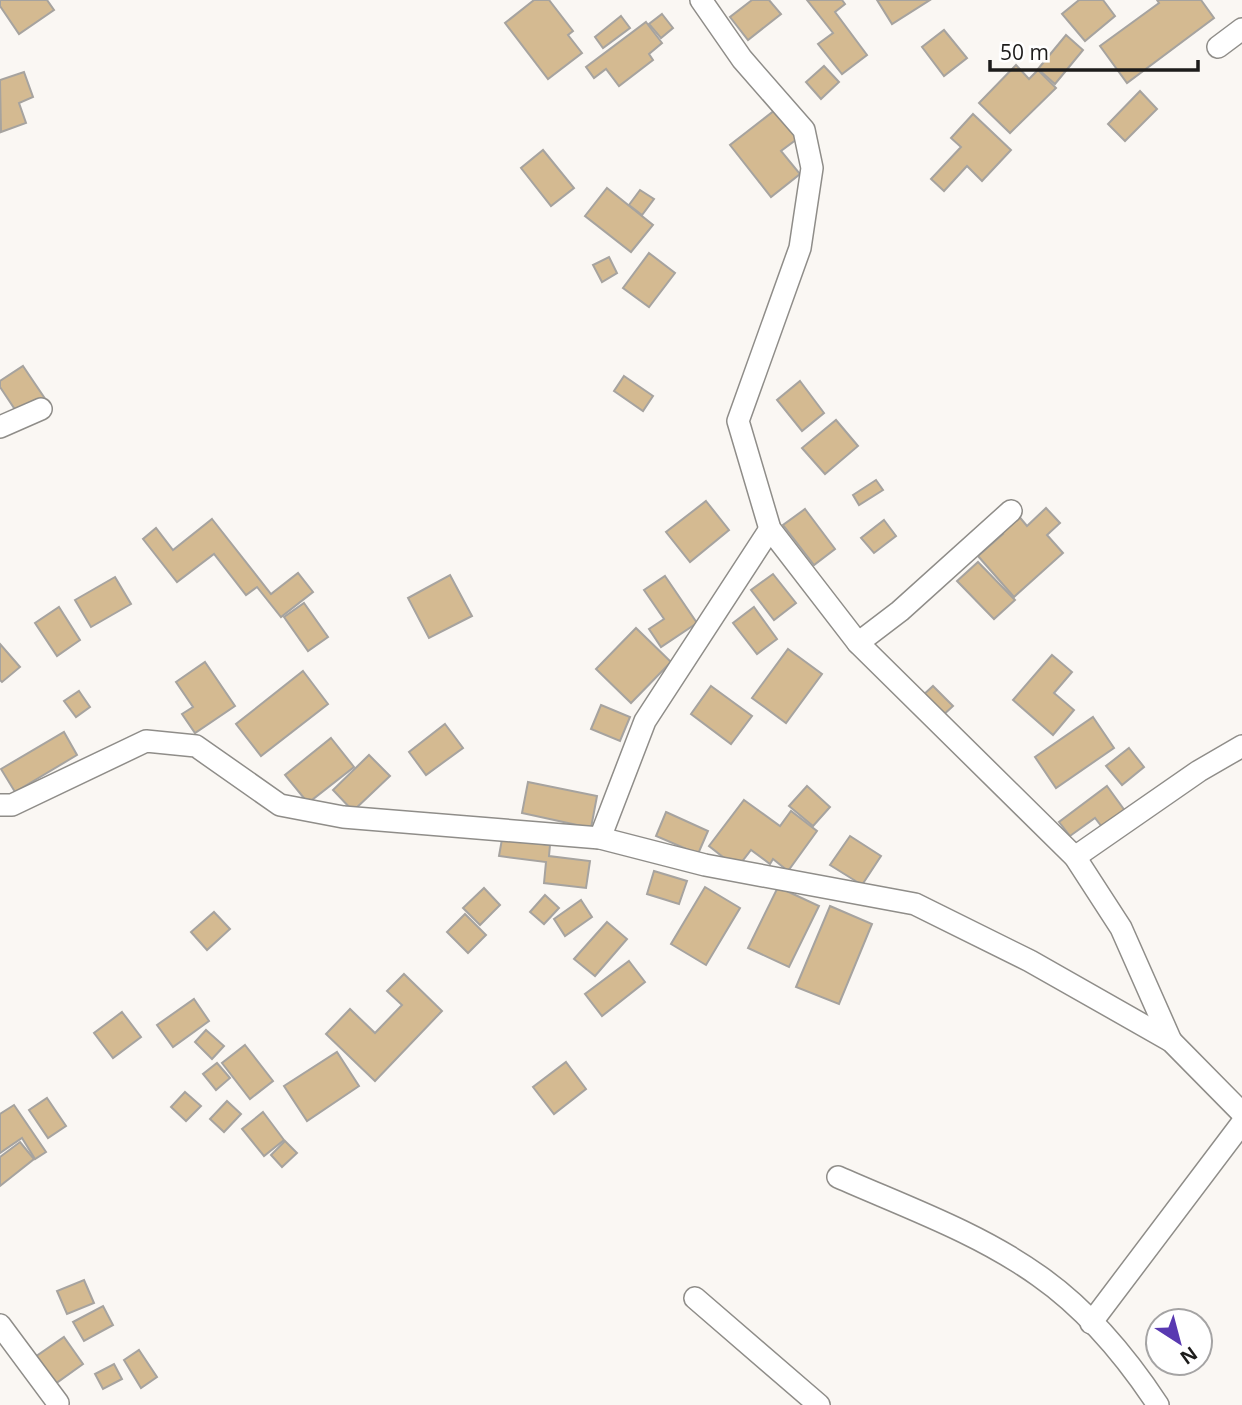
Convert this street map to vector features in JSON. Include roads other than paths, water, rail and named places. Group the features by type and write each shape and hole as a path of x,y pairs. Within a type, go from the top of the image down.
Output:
{"street":[{"path":"705,1 742,60 804,130 812,168 800,248 738,421 771,528 858,643 1075,857 1121,928 1171,1041"},
{"path":"1218,47 1242,29"},
{"path":"0,427 41,409"},
{"path":"858,643 900,611 1011,511"},
{"path":"600,838 645,721 771,528"},
{"path":"0,805 12,805 146,741 196,746 280,805 343,817 600,838 705,865 915,904 1030,961 1098,1003 1171,1041 1242,1113"},
{"path":"1075,857 1199,771 1242,746"},
{"path":"1091,1323 1242,1123"},
{"path":"838,1177 981,1240 1040,1276 1091,1323 1140,1378 1158,1405"},
{"path":"695,1298 819,1405"},
{"path":"0,1325 58,1403"}]}
